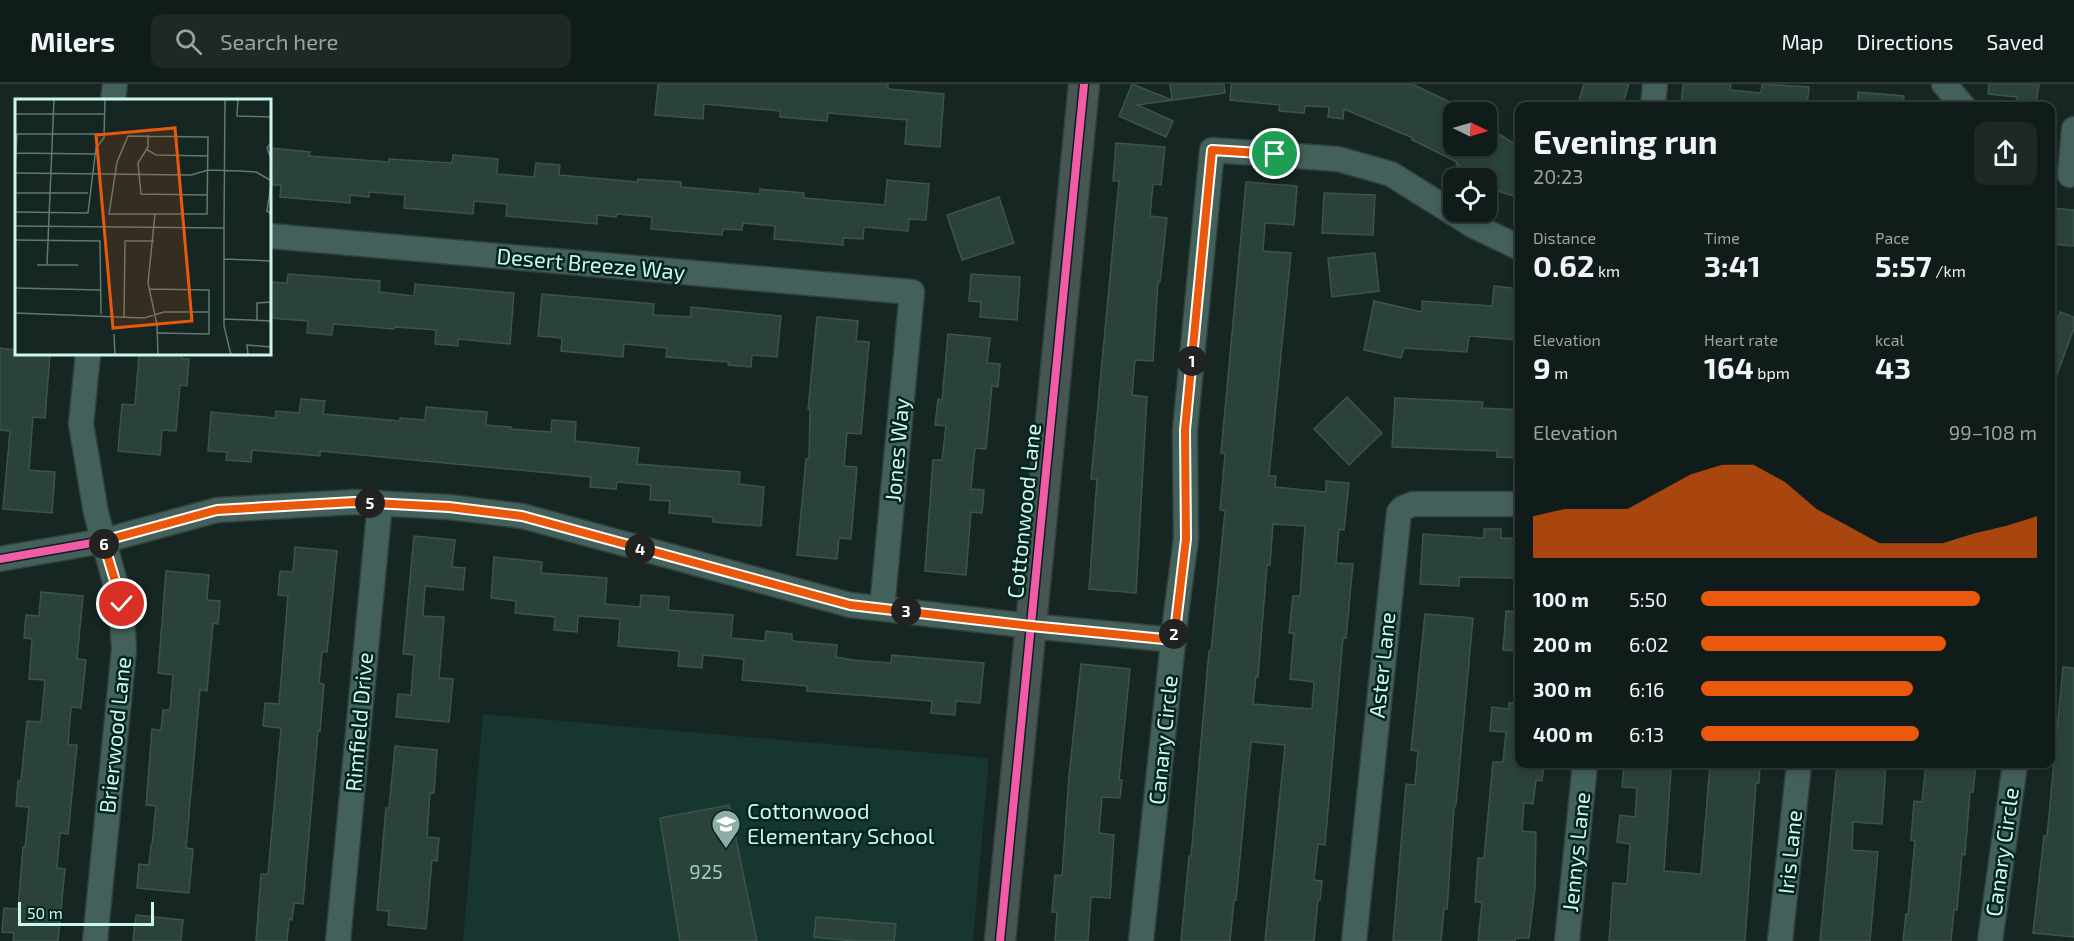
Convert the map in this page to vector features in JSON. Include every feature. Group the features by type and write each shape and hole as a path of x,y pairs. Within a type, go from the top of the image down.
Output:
{"main road":[{"name":"Cottonwood Lane","path":"1000,941 1084,84"}],"street":[{"path":"113,99 115,84"},
{"path":"1653,102 1655,84"},
{"path":"1944,84 1959,102"},
{"path":"2065,175 2074,129"},
{"name":"Canary Circle","path":"1141,941 1186,539 1185,430 1212,150 1338,159 1391,174 1474,226 1515,246"},
{"name":"Desert Breeze Way","path":"272,236 912,292"},
{"name":"Jones Way","path":"882,608 912,292"},
{"name":"Brierwood Lane","path":"88,356 81,424 103,541 122,604 124,649 95,941"},
{"path":"0,559 103,541 217,510 290,505 380,503 449,507 522,516 850,605 1174,640"},
{"name":"Rimfield Drive","path":"338,941 380,503"},
{"name":"Aster Lane","path":"1354,941 1399,512 1413,504 1515,504"},
{"name":"Jennys Lane","path":"1567,941 1585,768"},
{"name":"Iris Lane","path":"1780,941 1799,768"},
{"name":"Canary Circle","path":"1990,941 2014,768"}],"shaded area":[{"name":"Cottonwood Elementary School","path":"483,714 989,758 973,941 463,941"}],"building":[{"path":"658,84 888,84 888,89 944,94 940,147 905,144 907,120 828,113 827,121 780,117 780,111 704,104 703,119 655,115"},
{"path":"1132,84 1172,100 1170,84 1224,84 1225,93 1137,105 1173,121 1166,137 1119,116"},
{"path":"1231,84 1412,84 1450,102 1443,102 1443,155 1412,140 1413,138 1344,109 1343,119 1328,117 1329,107 1305,106 1304,113 1279,111 1280,105 1230,100"},
{"path":"1584,84 1629,84 1623,102 1578,102"},
{"path":"1683,84 1731,84 1730,90 1761,93 1762,84 1809,87 1807,102 1681,102"},
{"path":"1989,84 2039,84 2037,102 2016,102 2017,97 1988,94"},
{"path":"1858,92 1904,96 1903,102 1857,102"},
{"path":"1497,133 1515,144 1515,196 1497,190 1497,168 1463,168 1456,164 1457,162 1445,156 1497,156"},
{"path":"1116,143 1165,147 1161,185 1153,184 1150,216 1167,218 1160,282 1158,282 1153,361 1135,360 1132,395 1147,397 1136,593 1089,589 1097,479 1091,479 1119,181 1113,181"},
{"path":"272,148 310,152 309,156 389,162 389,159 452,163 453,155 498,159 497,174 534,177 536,163 560,165 559,175 638,182 638,179 681,182 681,187 760,194 760,189 804,193 804,198 885,205 887,180 929,184 926,220 909,219 908,231 864,227 863,239 843,238 843,245 774,239 775,226 743,223 742,230 723,229 722,235 651,229 652,217 597,215 597,224 506,216 507,204 474,201 473,214 404,208 405,195 369,192 369,197 350,195 350,203 280,197 281,185 272,185"},
{"path":"1246,182 1297,186 1294,225 1265,223 1263,251 1291,253 1269,476 1276,476 1275,487 1326,492 1326,481 1349,483 1344,530 1339,529 1336,563 1353,564 1346,638 1343,638 1325,845 1318,844 1314,880 1322,881 1314,941 1265,941 1285,745 1251,742 1230,941 1181,941 1225,511 1220,510 1225,454 1221,453","holes":["1273,524 1305,526 1300,596 1293,596 1289,633 1294,633 1290,679 1314,682 1312,709 1253,704 1256,676 1258,677 1267,565 1270,565"]},
{"path":"1324,193 1375,195 1373,235 1322,233"},
{"path":"999,197 1014,243 962,260 947,215"},
{"path":"2055,208 2074,210 2074,246 2055,244"},
{"path":"1375,253 1379,291 1332,297 1328,258"},
{"path":"288,274 380,281 379,292 414,296 415,284 514,293 510,344 458,339 458,346 435,344 436,330 395,327 394,329 333,324 332,335 307,333 308,321 272,318 272,282 287,283"},
{"path":"971,274 1020,277 1017,320 980,317 981,302 969,301"},
{"path":"1494,286 1515,288 1515,340 1469,336 1467,352 1404,348 1401,358 1364,350 1374,301 1422,312 1422,301 1492,306"},
{"path":"542,294 654,304 653,315 691,317 691,307 781,316 777,357 752,355 751,367 728,365 729,362 666,357 667,348 624,344 623,357 561,351 562,338 538,336"},
{"path":"2060,312 2074,317 2074,328 2055,380 2055,316 2058,317"},
{"path":"817,317 858,321 856,341 869,342 861,434 847,433 844,466 857,467 851,539 839,538 837,559 797,555 806,459 809,459 810,409 808,409"},
{"path":"948,334 990,338 987,363 1000,364 998,387 992,386 986,449 975,448 971,489 984,490 982,513 971,512 966,575 925,571 933,460 942,460 946,426 935,425 938,399 942,400"},
{"path":"0,348 15,350 15,356 50,356 45,418 33,417 29,470 55,472 52,513 3,509 10,431 0,430"},
{"path":"139,356 182,356 182,359 189,359 187,386 180,385 176,431 162,430 160,455 118,451 122,404 135,405"},
{"path":"1347,397 1382,433 1349,465 1314,429"},
{"path":"1395,398 1483,402 1482,408 1515,410 1515,458 1497,457 1497,451 1392,447"},
{"path":"301,399 325,401 323,414 400,421 400,418 425,420 426,407 487,412 486,425 511,427 511,429 551,432 552,420 576,422 575,441 639,448 637,464 740,472 739,484 764,487 761,526 713,522 713,517 669,513 670,501 650,500 651,485 617,482 616,489 590,487 591,477 320,451 320,456 252,450 251,462 226,460 227,452 208,451 211,412 275,418 276,411 299,413"},
{"path":"1484,529 1501,529 1501,538 1515,539 1515,578 1459,577 1459,586 1420,584 1423,534 1484,538"},
{"path":"414,536 455,540 452,567 465,568 463,590 425,586 423,616 444,617 439,678 453,679 449,722 396,717 398,694 411,695 414,655 403,654"},
{"path":"295,547 337,551 327,652 322,652 319,683 324,684 303,904 294,903 292,920 289,919 287,941 256,941 261,874 268,874 281,728 263,726 265,703 279,704 288,596 278,595 280,571 293,572"},
{"path":"494,557 542,562 541,573 607,578 605,604 640,607 641,595 669,597 668,610 733,615 731,638 765,641 766,631 792,634 792,641 837,645 836,657 853,660 891,663 892,655 984,663 980,703 956,701 955,715 931,713 932,701 807,691 807,686 742,680 744,659 703,655 702,668 678,666 679,651 618,646 620,619 578,616 577,632 554,630 555,617 515,613 516,601 491,598"},
{"path":"166,571 209,575 207,600 220,601 218,624 213,623 207,691 200,690 186,848 193,849 189,893 137,888 139,864 149,865 156,806 146,805 152,729 161,730 163,710 170,710 173,675 158,673"},
{"path":"41,592 83,596 77,659 86,660 81,708 71,707 68,745 77,745 68,834 60,833 57,868 65,869 58,941 13,941 14,933 2,932 4,908 18,909 29,807 16,806 18,781 21,781 27,721 41,722 45,680 29,679 32,639 24,638 26,615 39,616"},
{"path":"1506,611 1515,612 1515,651 1503,650"},
{"path":"1425,614 1473,618 1454,808 1447,909 1444,909 1441,941 1393,941 1406,784 1415,785 1418,751 1411,750"},
{"path":"1081,664 1130,669 1119,780 1122,780 1120,798 1102,797 1099,833 1114,835 1110,898 1091,897 1088,941 1055,941 1057,912 1052,912 1055,875 1062,876 1069,776"},
{"path":"2063,667 2074,668 2074,937 2033,933 2044,836 2047,836"},
{"path":"1509,703 1515,704 1515,768 1544,768 1542,781 1536,780 1533,804 1524,803 1522,831 1536,832 1535,888 1529,938 1516,938 1515,941 1478,941 1482,902 1475,902 1478,858 1484,858 1493,762 1503,762 1506,732 1490,731 1492,707 1509,709"},
{"path":"395,746 437,750 434,793 430,793 427,837 439,838 437,861 432,860 426,929 388,925 389,911 377,910 386,808 389,808"},
{"path":"1624,768 1671,770 1664,871 1701,874 1710,768 1760,768 1759,783 1756,783 1745,941 1609,941 1613,883 1627,884 1630,844 1617,842 1620,815 1635,817 1637,788 1622,787"},
{"path":"1837,768 1886,768 1882,824 1853,822 1852,850 1878,852 1870,941 1820,941"},
{"path":"1926,768 1976,768 1973,792 1970,792 1965,855 1962,854 1957,910 1954,910 1951,941 1903,941 1915,841 1911,840 1914,801 1922,802"},
{"path":"729,805 757,941 680,941 660,818"},
{"path":"136,915 183,920 181,941 133,941"},
{"path":"816,917 896,924 894,941 855,941 814,937"}],"cycle path":[{"path":"1000,941 1084,84"},
{"path":"0,559 103,541 217,510 354,502 449,507 522,516 850,605 1174,640"}],"place":[{"name":"Cottonwood Elementary School","path":"726,850"}],"route":[{"path":"122,604 103,541 217,510 354,502 449,507 522,516 850,605 1174,640 1186,539 1185,430 1212,150 1275,154"}]}
